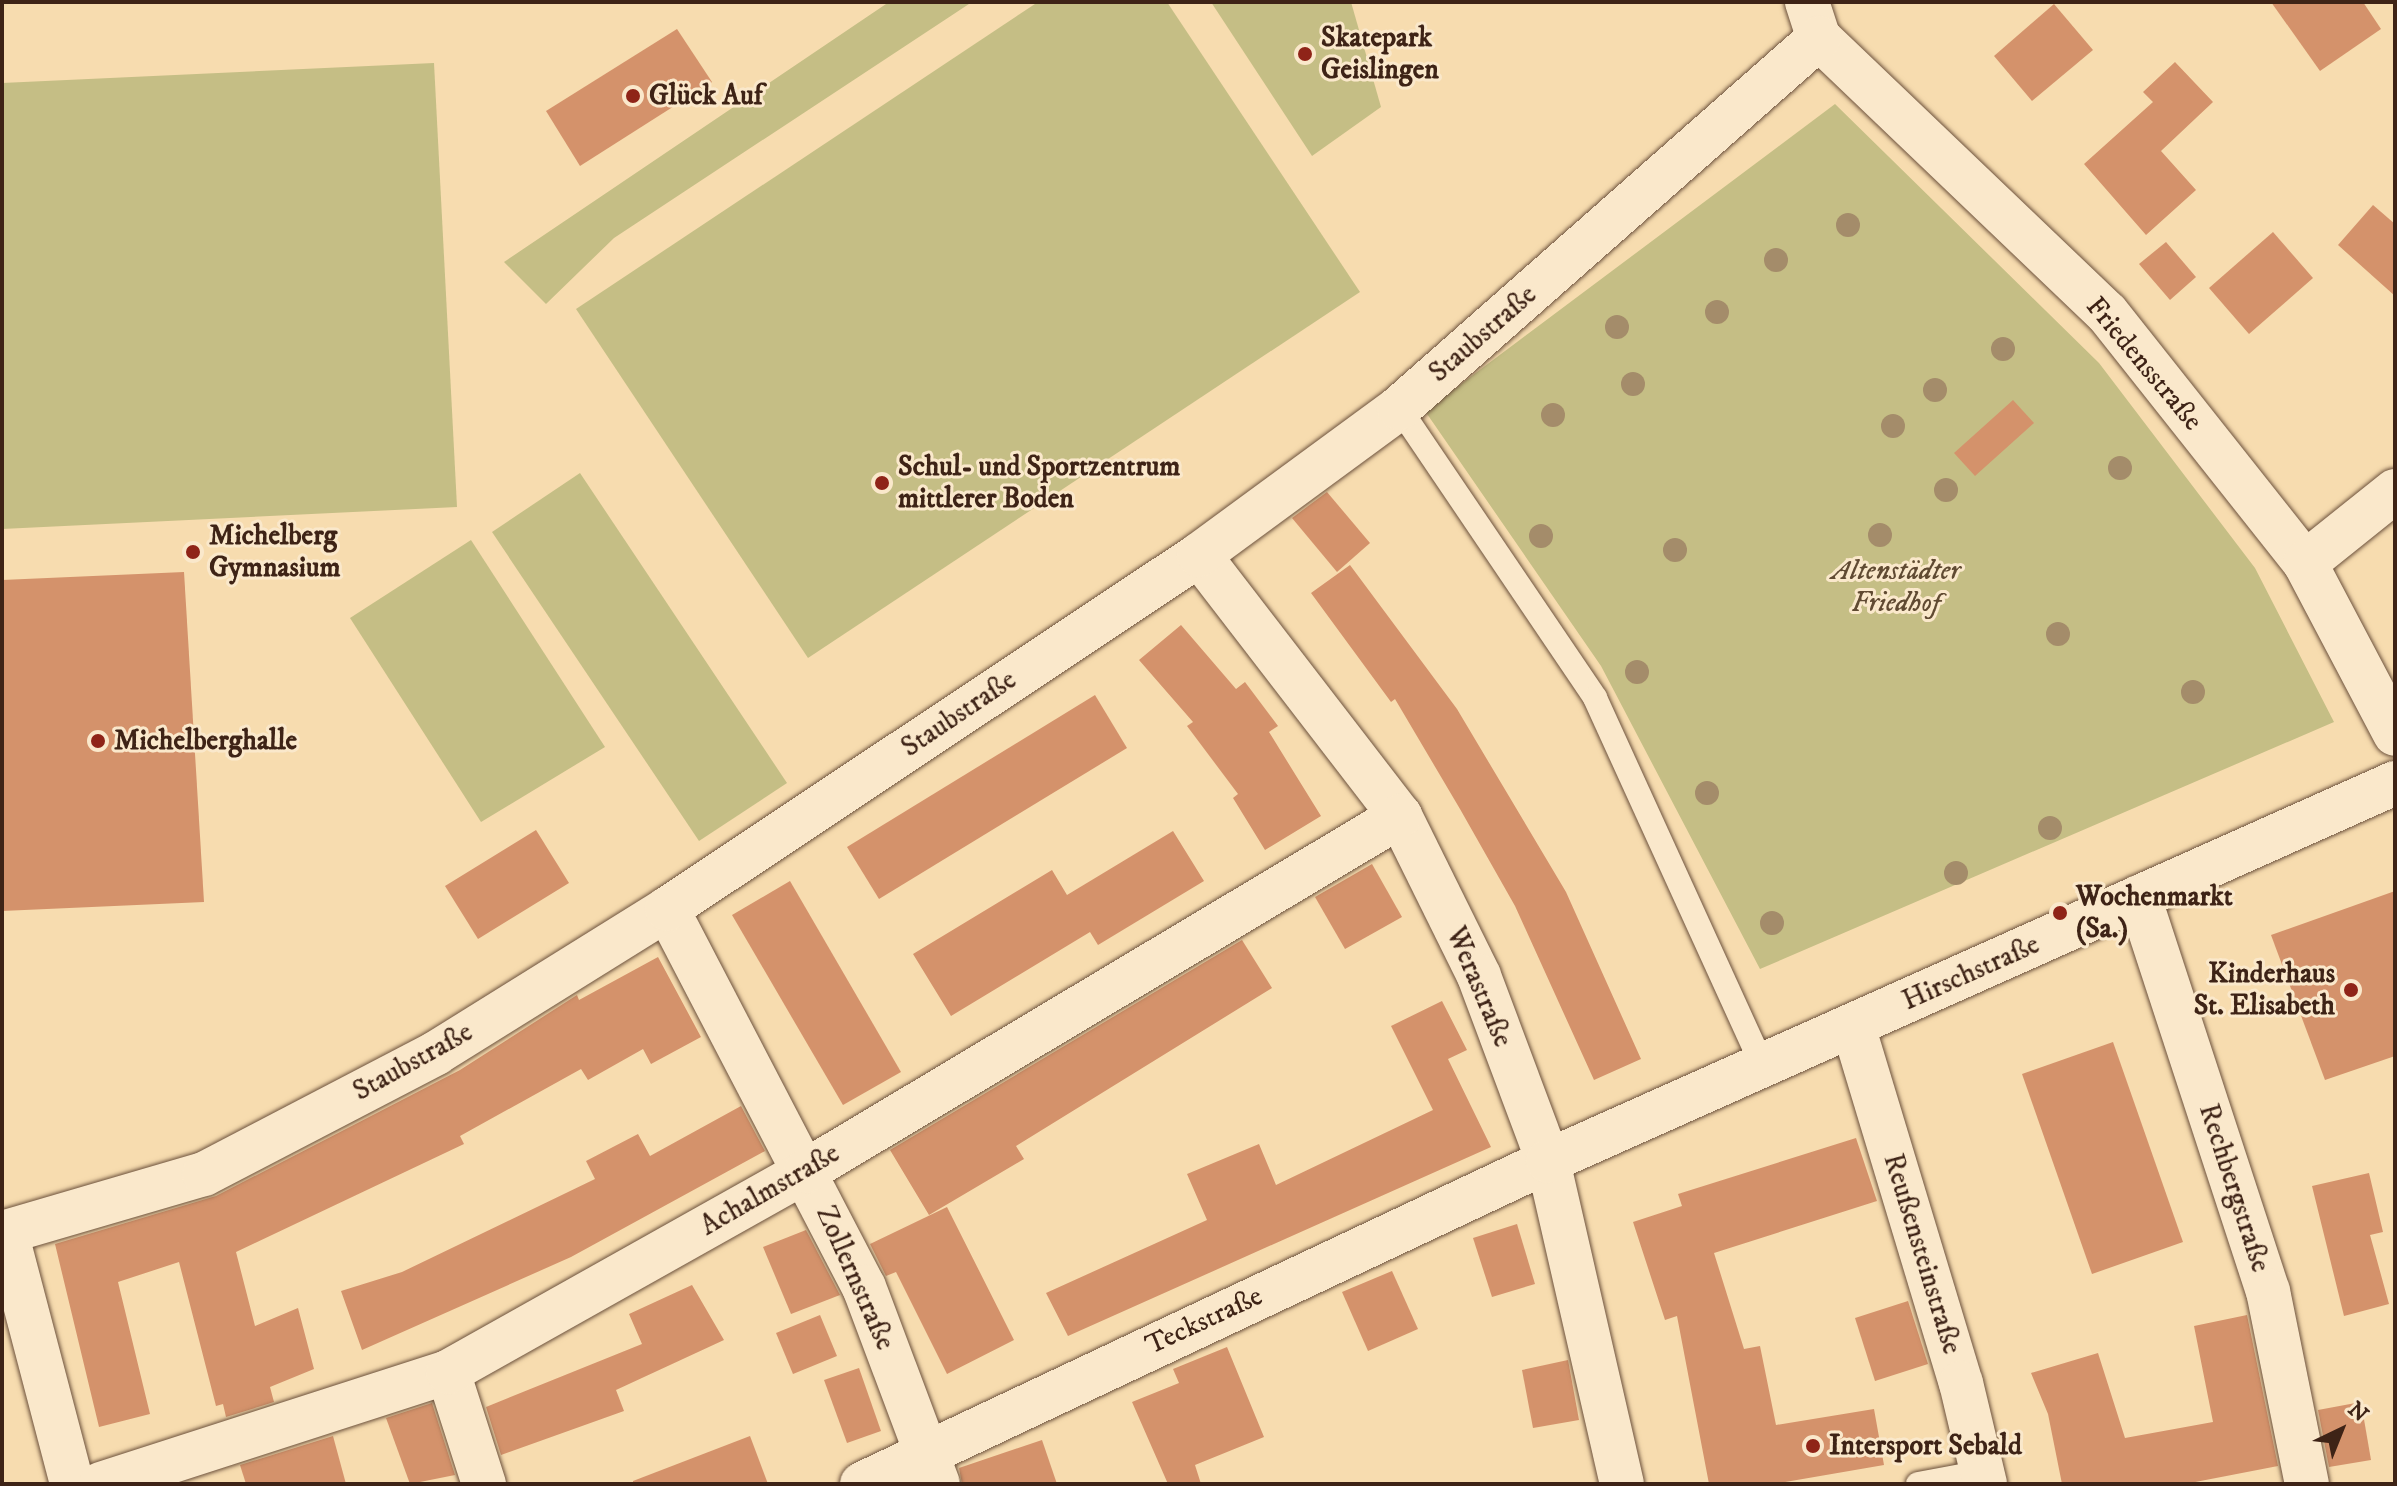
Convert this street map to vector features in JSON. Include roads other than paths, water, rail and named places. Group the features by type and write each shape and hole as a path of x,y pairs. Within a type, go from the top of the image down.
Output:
{"street":[{"name":"Staubstraße","path":"4,1233 204,1174 436,1053 667,909 1199,555 1399,408 1813,20"},
{"name":"Friedensstraße","path":"1813,20 2107,313 2305,563 2395,734"},
{"path":"2305,563 2395,491"},
{"name":"Werastraße","path":"1199,555 1400,816 1479,976 1548,1161 1622,1484"},
{"name":"Hirschstraße","path":"1548,1161 2395,783"},
{"name":"Achalmstraße","path":"101,1484 448,1372 806,1171 1400,816"},
{"name":"Rechbergstraße","path":"2139,897 2268,1291 2307,1484"},
{"name":"Zollernstraße","path":"667,909 864,1287 933,1467"},
{"name":"Reußensteinstraße","path":"1853,1026 1984,1478"},
{"name":"Teckstraße","path":"862,1484 933,1467 1548,1161"},
{"path":"4,1233 72,1484"},
{"path":"448,1372 484,1484"}],"lane":[{"path":"1399,408 1595,698 1763,1066"},
{"path":"1918,1484 1984,1478"}],"place":[{"name":"Skatepark Geislingen","path":"1305,54"},
{"name":"Glück Auf","path":"633,96"},
{"name":"Schul- und Sportzentrum mittlerer Boden","path":"882,483"},
{"name":"Michelberg Gymnasium","path":"193,552"},
{"name":"Michelberghalle","path":"98,741"},
{"name":"Wochenmarkt (Sa.)","path":"2060,913"},
{"name":"Kinderhaus St. Elisabeth","path":"2351,990"},
{"name":"Intersport Sebald","path":"1813,1446"}],"park label":[{"name":"Altenstädter Friedhof","path":"1896,587"}]}
